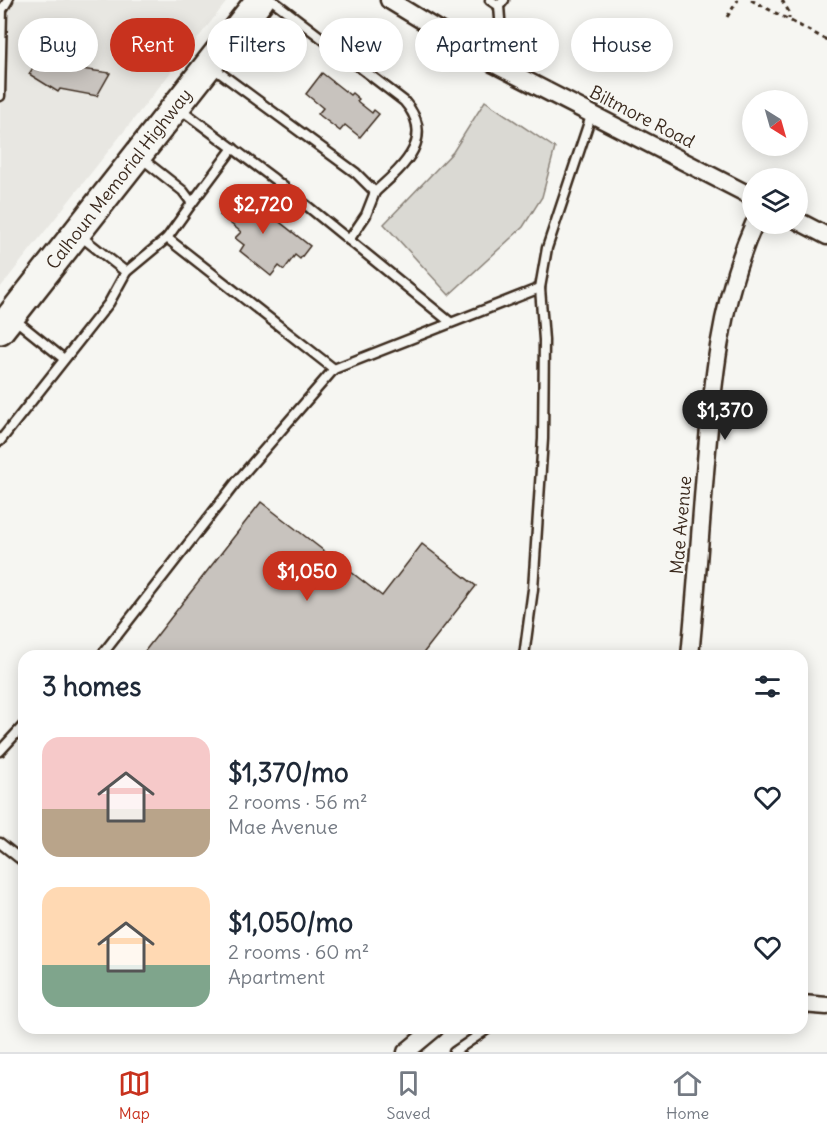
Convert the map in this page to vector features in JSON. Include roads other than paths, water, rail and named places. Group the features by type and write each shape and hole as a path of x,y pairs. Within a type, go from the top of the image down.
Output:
{"highway":[{"name":"Calhoun Memorial Highway","path":"246,18 260,0"},
{"name":"Calhoun Memorial Highway","path":"5,323 207,67"}],"street":[{"name":"Biltmore Road","path":"389,0 419,18"},
{"name":"Biltmore Road","path":"508,72 742,191"},
{"path":"808,226 827,236"},
{"name":"Mae Avenue","path":"691,650 710,417 722,324 734,276 750,234"},
{"path":"808,1004 827,1006"},
{"path":"406,1052 428,1034"}],"lane":[{"path":"0,96 2,10 8,0"},
{"path":"272,0 404,101 416,114 418,130 416,148 399,170 375,192 366,215 349,240"},
{"path":"490,0 501,3 502,18"},
{"path":"219,72 356,173 375,192"},
{"path":"176,106 233,148 450,322"},
{"path":"525,650 533,589 543,439 544,340 540,288 547,248 592,113"},
{"path":"0,441 109,303 126,272 167,238 233,148"},
{"path":"137,155 183,191 192,203"},
{"path":"76,232 126,272"},
{"path":"167,238 334,369"},
{"path":"105,650 238,480 334,369 540,288"},
{"path":"5,323 64,359"},
{"path":"0,751 18,732"},
{"path":"0,843 18,857"},
{"path":"454,1052 480,1034"}]}
